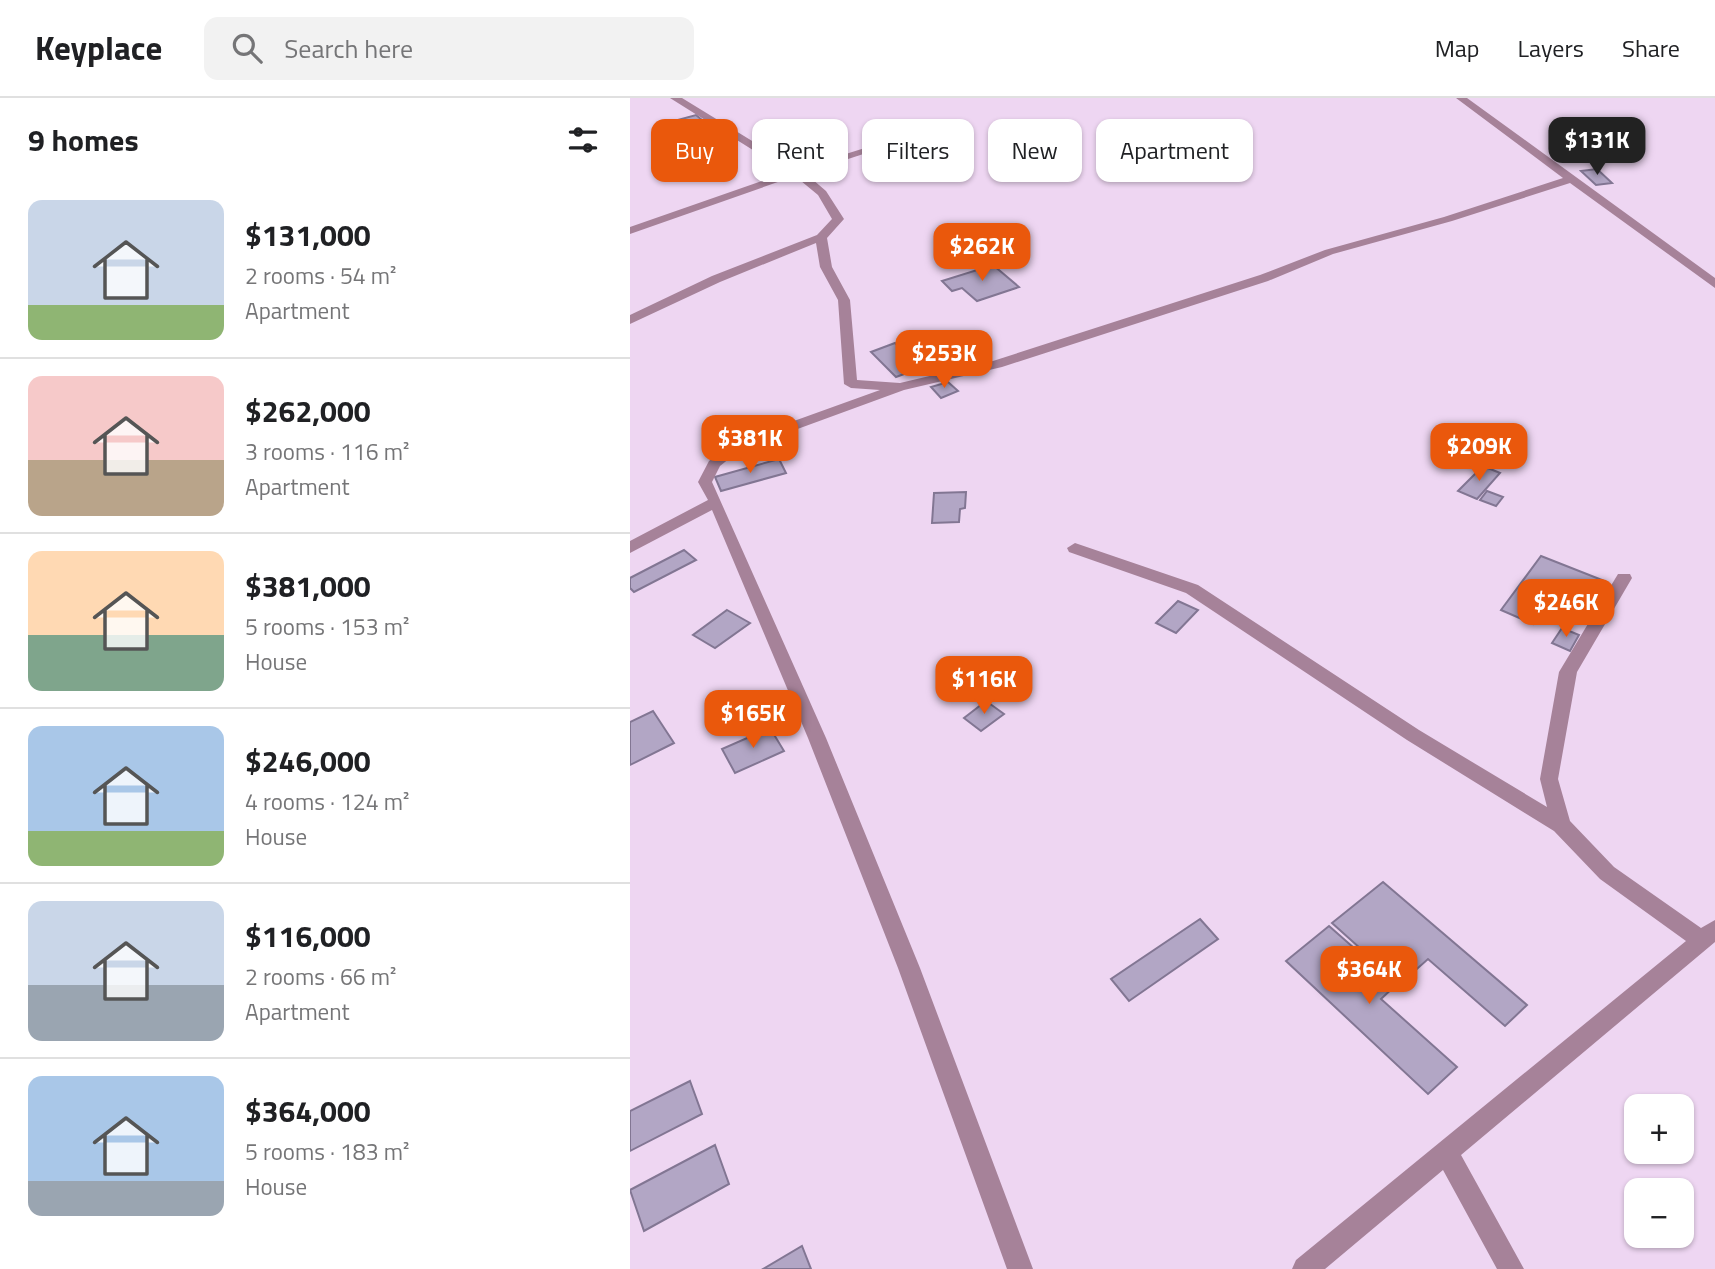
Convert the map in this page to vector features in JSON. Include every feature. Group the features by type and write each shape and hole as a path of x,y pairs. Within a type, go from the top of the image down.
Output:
{"street":[{"path":"675,98 702,112 752,148"},
{"path":"1461,98 1715,284"},
{"path":"1020,1269 909,968 817,738 705,482 714,464 735,447 900,387 997,364 1264,278 1329,252 1448,219 1571,179"},
{"path":"630,231 770,182"},
{"path":"630,320 716,279 821,237 838,219 832,202 809,182"},
{"path":"821,237 826,267 844,300 851,384 900,387"},
{"path":"630,548 716,502"},
{"path":"1075,548 1192,589 1413,735 1561,825 1607,873 1708,934 1305,1269"},
{"path":"1561,825 1549,779 1568,672 1624,578"},
{"path":"1446,1152 1511,1269"}],"building":[{"path":"696,115 701,119 681,119"},
{"path":"1597,169 1612,183 1596,185 1581,171"},
{"path":"993,265 1019,287 977,301 962,288 952,291 942,281"},
{"path":"895,343 920,368 896,377 871,352"},
{"path":"948,382 958,391 941,398 931,387"},
{"path":"779,459 786,473 721,491 715,477"},
{"path":"1483,466 1500,473 1477,499 1458,491"},
{"path":"1487,491 1503,497 1496,506 1480,500"},
{"path":"966,492 965,508 960,509 959,522 932,523 934,493"},
{"path":"684,550 696,560 634,592 630,588 630,578"},
{"path":"1541,556 1602,580 1591,595 1561,583 1533,624 1501,610"},
{"path":"1178,601 1198,610 1176,633 1156,623"},
{"path":"727,610 750,623 715,648 693,635"},
{"path":"1562,628 1579,635 1570,651 1552,643"},
{"path":"986,701 1004,714 981,731 964,718"},
{"path":"653,711 674,743 630,765 630,722"},
{"path":"770,728 784,751 735,773 722,749"},
{"path":"1383,882 1527,1005 1505,1026 1428,959 1400,984 1332,923"},
{"path":"1200,919 1218,939 1129,1001 1111,979"},
{"path":"1329,926 1396,985 1381,999 1457,1067 1428,1094 1286,961"},
{"path":"690,1081 702,1114 630,1151 630,1111"},
{"path":"715,1145 729,1184 644,1231 630,1190"},
{"path":"802,1246 811,1269 763,1269"}]}
